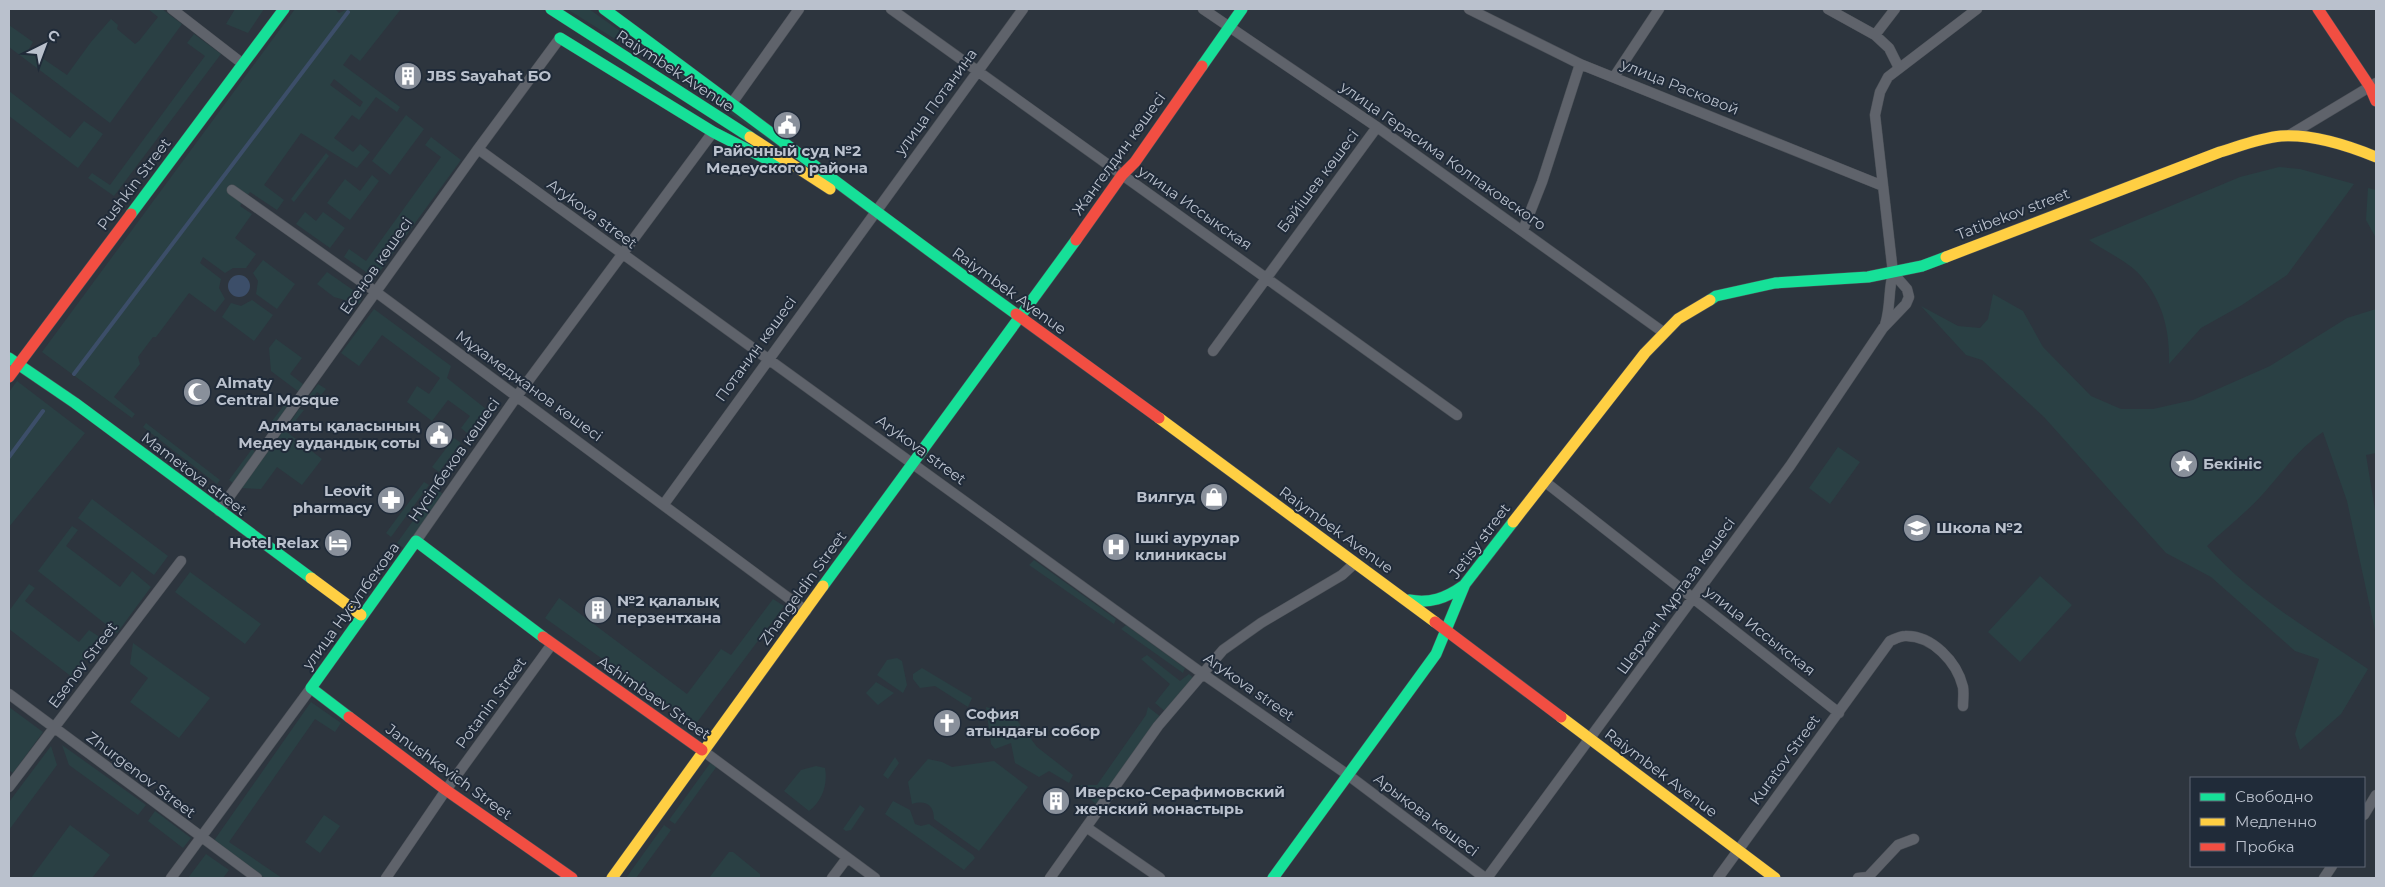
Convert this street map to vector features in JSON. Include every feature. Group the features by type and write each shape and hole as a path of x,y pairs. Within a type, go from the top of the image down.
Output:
{"main road":[{"name":"Pushkin Street","path":"9,377 13,361 284,9"},
{"name":"Raiymbek Avenue","path":"551,9 832,190"},
{"name":"Raiymbek Avenue","path":"604,9 732,103 875,213 1448,631 1775,878"},
{"name":"Жангелдин көшесі","path":"1020,317 1122,175 1135,162 1242,9"},
{"path":"2318,9 2373,85 2376,101"},
{"name":"Raiymbek Avenue","path":"560,38 713,132 875,213"},
{"name":"Tatibekov street","path":"1663,332 1694,307 1716,296 1743,288 1775,283 1859,278 1922,266 2220,152 2263,140 2288,136 2321,140 2376,157"},
{"name":"Zhangeldin Street","path":"612,878 702,750 806,611 1020,317"},
{"name":"Jetisy street","path":"1273,878 1436,654 1448,631 1458,595 1464,584 1663,332"},
{"name":"Mametovа street","path":"13,361 87,412 218,511 361,615"},
{"name":"улица Нусупбекова","path":"311,688 361,615 416,541"},
{"name":"Ashimbaev Street","path":"416,541 552,644 702,750"},
{"path":"1405,600 1430,602 1453,593 1464,584"},
{"name":"Janushkevich Street","path":"311,688 446,790 572,878"}],"street":[{"path":"172,9 243,64"},
{"path":"732,103 799,9"},
{"name":"улица Иссыкская","path":"890,9 1266,276 1457,415"},
{"name":"улица Потанина","path":"875,213 1023,9"},
{"name":"улица Герасима Колпаковского","path":"1203,9 1377,127 1663,332"},
{"name":"улица Расковой","path":"1469,9 1580,64 1883,186"},
{"path":"1614,77 1658,9"},
{"path":"1828,9 1875,35 1889,48 1899,68"},
{"path":"1875,35 1895,9"},
{"path":"1883,328 1889,314 1888,292 1893,273 1875,115 1880,92 1888,77 1977,9"},
{"name":"Есенов көшесі","path":"218,511 560,38"},
{"path":"1523,230 1542,182 1580,64"},
{"path":"2288,136 2373,85"},
{"name":"Бәйішев көшесі","path":"1213,351 1266,276 1377,127"},
{"name":"Нүсіпбеков көшесі","path":"416,541 517,396 623,256 713,132"},
{"name":"Arykova street","path":"478,149 623,256 768,358 1204,674 1348,775"},
{"name":"Мұхамеджанов көшесі","path":"232,190 376,292 806,611"},
{"name":"Потанин көшесі","path":"664,504 768,358 875,213"},
{"path":"1883,328 1906,304 1909,297 1908,288 1893,273"},
{"name":"Шерхан Мұртаза көшесі","path":"1486,878 1694,598 1795,458 1883,328"},
{"name":"улица Иссыкская","path":"1544,481 1839,713"},
{"name":"Esenov Street","path":"9,787 181,561"},
{"path":"1050,878 1158,726 1224,650 1261,622 1342,575 1355,563"},
{"name":"Kuratov Street","path":"1718,878 1839,713 1875,659 1890,641 1904,635 1920,638 1947,656 1963,689 1963,706"},
{"name":"Potanin Street","path":"386,878 446,790 552,644"},
{"path":"171,878 311,688"},
{"name":"Zhurgenov Street","path":"9,694 201,839 257,878"},
{"name":"Ashimbaev Street","path":"702,750 875,878"},
{"name":"Арықова көшесі","path":"1348,775 1486,878"},
{"path":"2365,813 2376,794"},
{"path":"1086,827 1160,878"},
{"path":"1858,878 1868,877 1892,850 1914,838"},
{"path":"832,878 847,858"},
{"path":"2324,878 2331,867"}],"green space":[{"path":"148,9 162,9 182,24 110,123 9,47 9,25 33,42 29,49 67,75 91,42 111,19 118,25 117,29 135,44 139,41 158,17"},
{"path":"235,9 264,9 248,33 226,24"},
{"path":"295,9 335,9 339,13 348,9 401,9 360,61 351,54 343,65 400,107 397,112 376,97 359,120 352,115 334,138 353,152 360,144 370,152 357,168 301,133 264,185 284,200 277,210 250,192 240,206 252,214 235,238 256,254 246,268 233,268 225,273 203,257 200,263 221,279 219,288 225,299 215,312 189,293 156,337 153,337 138,357 140,364 114,397 135,414 132,418 42,352","holes":["334,79 363,102 360,107 330,85"]},
{"path":"567,9 589,9 792,154 791,156 692,87"},
{"path":"194,34 221,54 114,196 88,178 92,173 110,185 205,56 187,43"},
{"path":"9,91 70,138 84,121 103,134 78,168 9,116"},
{"path":"406,115 424,129 390,175 372,161"},
{"path":"431,137 461,160 378,274 369,274 344,257 349,249 366,261 441,157 425,145"},
{"path":"326,153 329,156 294,202 291,199"},
{"path":"2279,167 2300,169 2354,184 2287,275 2242,305 2201,328 2169,364 2168,340 2164,317 2148,285 2129,265 2089,240 2240,177"},
{"path":"372,175 379,181 350,220 327,203 345,179 360,191"},
{"path":"2368,188 2376,190 2376,238 2366,220"},
{"path":"305,212 316,221 323,212 345,228 330,248 296,224"},
{"path":"263,260 295,284 277,309 256,294 258,281 253,273"},
{"path":"327,272 363,297 359,304 334,297 317,284"},
{"path":"1993,294 2023,311 2043,347 2091,396 2121,409 2153,409 2193,400 2270,366 2347,318 2376,309 2376,453 2366,455 2376,516 2376,635 2347,501 2323,432 2301,451 2255,503 2207,546 2224,564 2263,597 2304,627 2368,669 2341,714 2300,750 2295,734 2319,659 2295,651 2211,577 2166,553 2044,417 1982,360 1966,355 1921,306 1958,326 1980,328 1988,319"},
{"path":"252,300 273,315 254,341 222,317 231,303 241,306"},
{"path":"374,309 451,366 447,378 486,409 467,433 461,428 470,416 448,400 432,421 407,402 417,386 429,394 440,378 382,335 359,366 341,353"},
{"path":"276,339 302,358 290,374 304,385 299,392 271,371 269,348"},
{"path":"17,381 85,433 9,527 9,392"},
{"path":"318,384 326,389 321,395 317,392 309,403 307,399"},
{"path":"288,400 292,403 273,428 269,425"},
{"path":"299,409 304,410 296,420 301,423 296,429 289,424"},
{"path":"146,423 220,480 217,484 143,427"},
{"path":"284,430 322,459 302,485 277,467 261,489 241,488"},
{"path":"454,438 461,443 439,472 432,467"},
{"path":"1838,447 1860,462 1830,504 1809,488"},
{"path":"252,449 255,452 233,483 229,480"},
{"path":"424,482 429,485 391,537 386,533"},
{"path":"436,489 443,494 405,549 397,543"},
{"path":"92,499 168,556 154,575 78,518"},
{"path":"72,526 78,530 66,546 120,587 132,571 151,587 117,633 38,571"},
{"path":"1034,560 1116,619 1114,624 1029,565"},
{"path":"190,572 261,624 245,644 175,592"},
{"path":"2040,576 2072,605 2020,662 1988,632"},
{"path":"29,584 35,588 25,601 79,642 89,630 101,638 72,677 9,629 9,611"},
{"path":"559,598 687,694 721,649 731,655 773,599 784,606 695,725 545,618"},
{"path":"1126,625 1185,668 1183,673 1121,629"},
{"path":"133,643 210,698 179,738 130,702 148,678 130,664"},
{"path":"1147,655 1180,681 1189,674 1193,678 1166,712 1155,703 1170,684 1141,659"},
{"path":"897,658 902,661 907,685 903,693 877,675 887,660"},
{"path":"922,668 972,698 968,707 935,686 920,688 913,679 913,674"},
{"path":"876,682 894,693 878,705 866,693"},
{"path":"311,702 341,723 335,732 315,719 229,842 282,878 265,878 213,842"},
{"path":"9,707 43,732 13,773 9,770"},
{"path":"986,707 1013,715 1037,747 1073,775 1069,783 1049,771 1039,777 1015,763 1011,743 995,749 991,744"},
{"path":"1148,707 1161,717 1097,805 1079,789 1081,785 1097,785 1146,715"},
{"path":"62,745 146,805 138,815 69,765"},
{"path":"51,746 57,765 9,830 9,802"},
{"path":"895,757 899,763 888,779 883,775"},
{"path":"928,759 942,762 952,767 994,761 1028,787 979,851 934,819 934,814 928,804 912,804 908,782"},
{"path":"711,762 717,766 675,824 669,820"},
{"path":"816,766 825,768 826,780 821,797 809,811 784,791 801,770"},
{"path":"893,801 910,810 915,824 921,826 929,824 975,858 964,870 885,814"},
{"path":"860,805 865,809 851,830 846,831 843,829"},
{"path":"155,811 191,838 183,848 148,821"},
{"path":"324,815 340,826 320,853 305,842"},
{"path":"70,825 110,855 92,878 31,878"},
{"path":"664,825 671,830 636,878 626,878"},
{"path":"729,852 733,852 760,874 760,878 709,878"},
{"path":"206,854 229,870 223,878 188,878"}],"water":[{"path":"239,275 247,278 250,286 247,294 239,297 231,294 228,286 231,278"}],"waterway":[{"path":"74,374 348,12"},
{"path":"9,457 43,411"}],"traffic: fast":[{"path":"131,214 284,9"},
{"path":"551,9 750,137"},
{"path":"604,9 1016,314"},
{"path":"1202,66 1242,9"},
{"path":"560,38 713,132 782,167"},
{"path":"823,586 1076,240"},
{"path":"1710,300 1716,296 1775,283 1868,277 1922,266 1946,257"},
{"path":"9,358 75,403 311,578"},
{"path":"1273,878 1436,654 1465,584 1513,522"},
{"path":"349,717 311,688 416,541 543,637"},
{"path":"1409,600 1424,601 1438,599 1463,586"}],"traffic: slow":[{"path":"1946,257 2220,152 2265,138 2293,136 2317,139 2353,148 2376,157"},
{"path":"750,137 830,189"},
{"path":"1513,522 1645,353 1678,319 1710,300"},
{"path":"1159,418 1435,622"},
{"path":"311,578 361,615"},
{"path":"612,878 823,586"},
{"path":"1561,717 1775,878"}],"traffic: jam":[{"path":"2318,9 2370,87 2376,101"},
{"path":"1076,240 1122,175 1135,162 1202,66"},
{"path":"9,377 131,214"},
{"path":"1016,314 1159,418"},
{"path":"1435,622 1561,717"},
{"path":"543,637 702,750"},
{"path":"349,717 446,790 572,878"}],"place":[{"name":"JBS Sayahat БО","path":"408,76"},
{"name":"Районный суд №2 Медеуского района","path":"787,125"},
{"name":"Almaty Central Mosque","path":"197,392"},
{"name":"Алматы қаласының Медеу аудандық соты","path":"439,435"},
{"name":"Бекініс","path":"2184,464"},
{"name":"Вилгуд","path":"1214,497"},
{"name":"Leovit pharmacy","path":"391,500"},
{"name":"Школа №2","path":"1917,528"},
{"name":"Hotel Relax","path":"338,543"},
{"name":"Ішкі аурулар клиникасы","path":"1116,547"},
{"name":"№2 қалалық перзентхана","path":"598,610"},
{"name":"София атындағы собор","path":"947,723"},
{"name":"Иверско-Серафимовский женский монастырь","path":"1056,801"}]}
